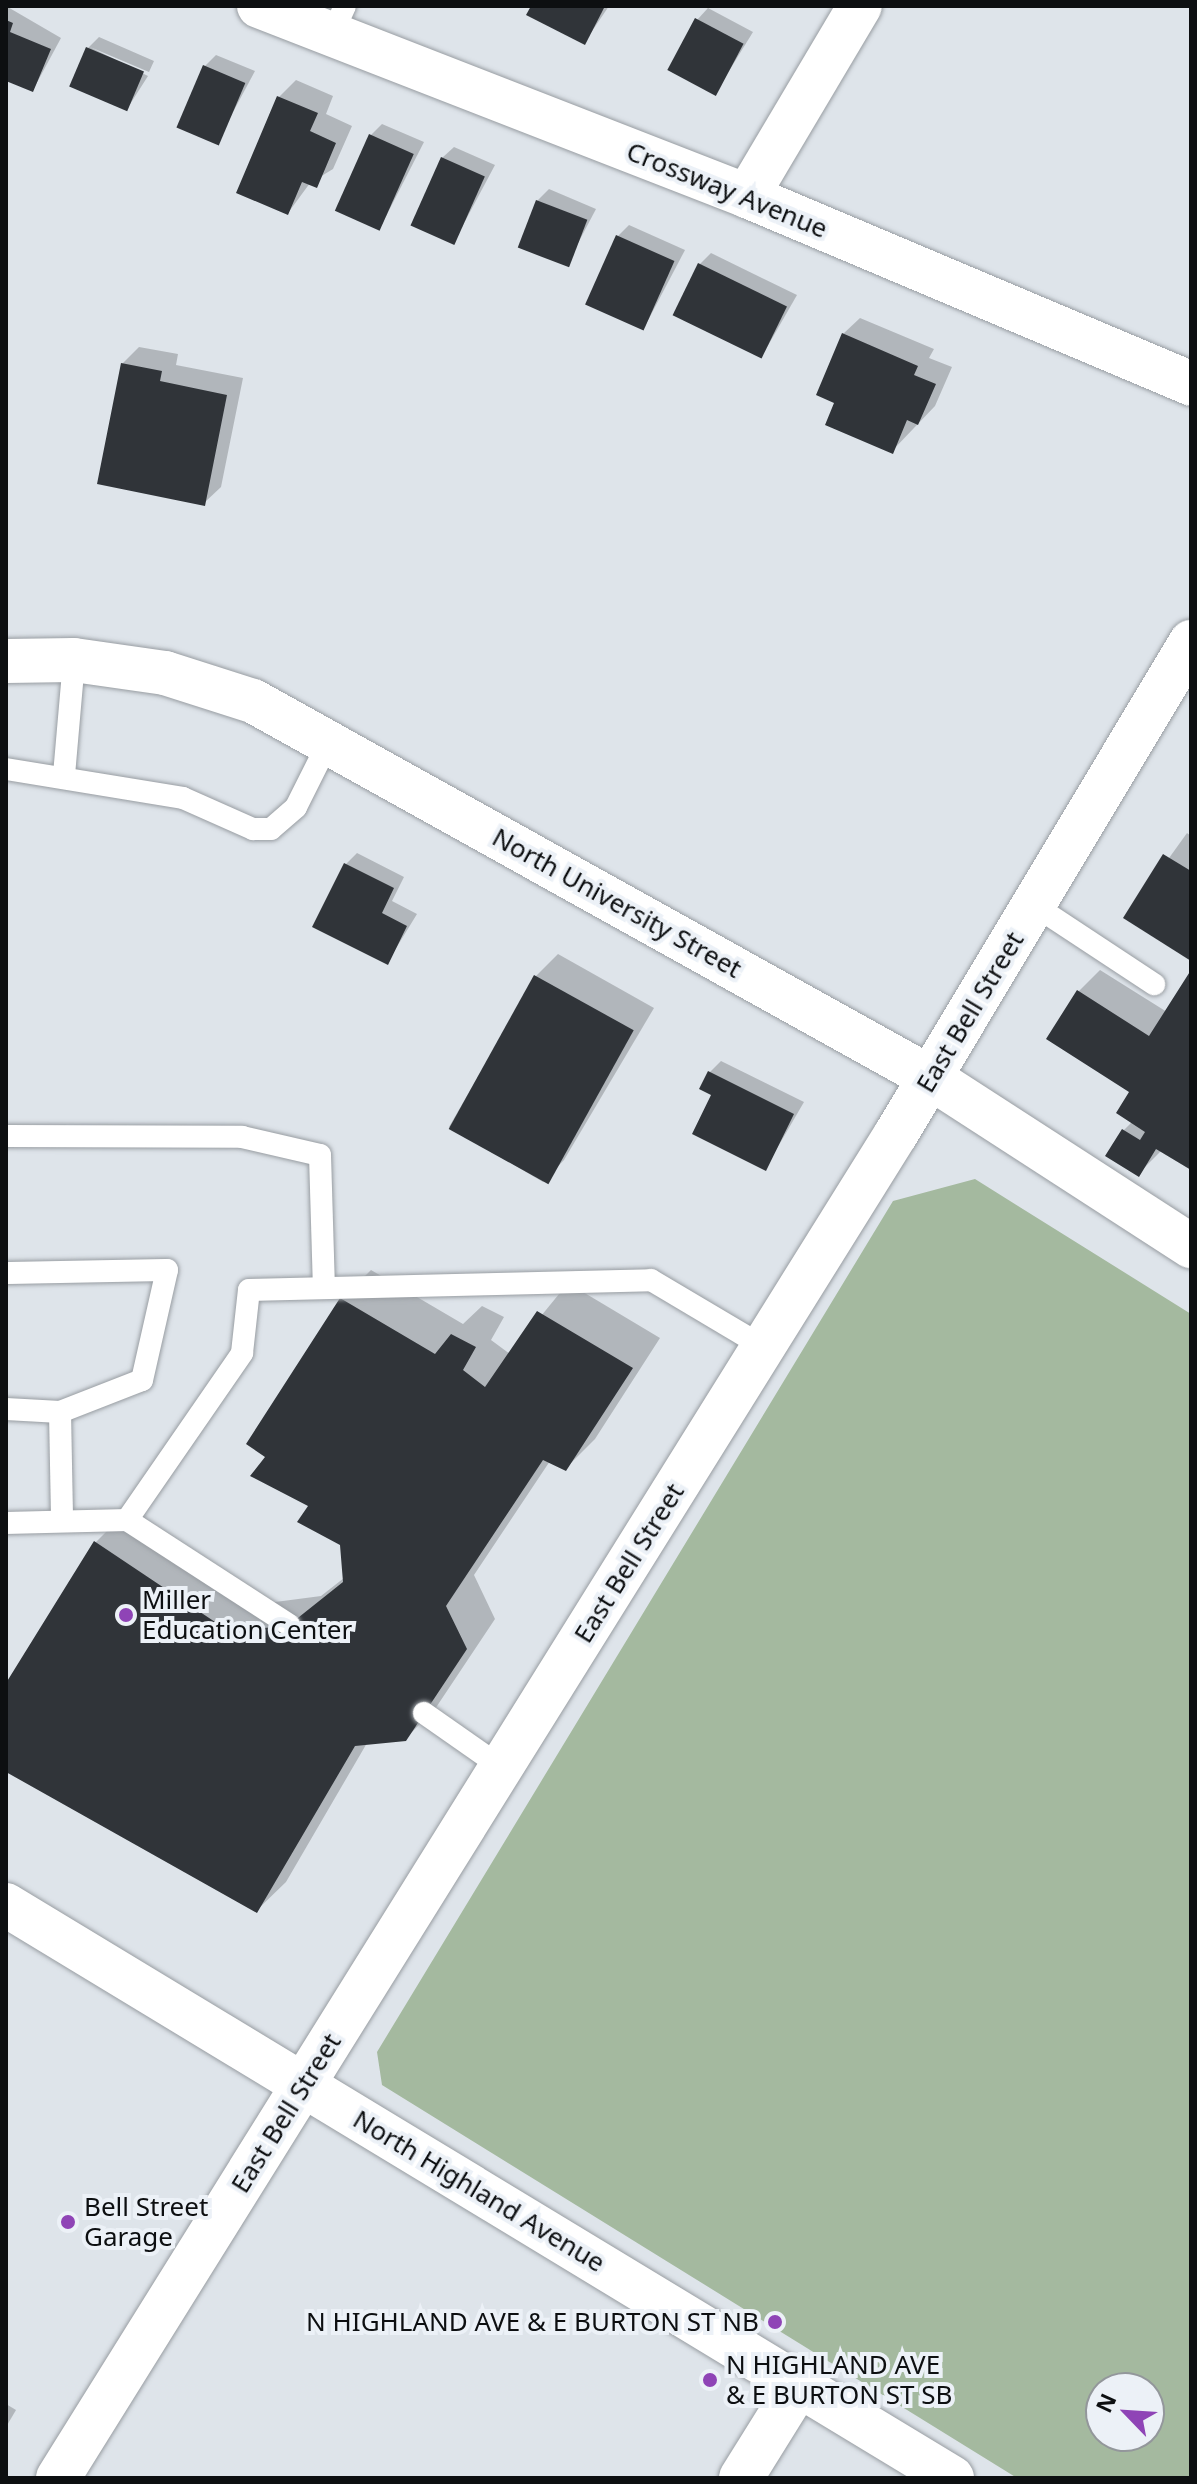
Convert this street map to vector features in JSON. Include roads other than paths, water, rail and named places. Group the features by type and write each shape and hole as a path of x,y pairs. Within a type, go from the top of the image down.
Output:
{"street":[{"name":"Crossway Avenue","path":"259,6 338,20 1191,384"},
{"path":"747,196 860,6"},
{"name":"East Bell Street","path":"58,2478 931,1078 1191,642"},
{"name":"North University Street","path":"6,661 74,660 194,682 253,701 931,1078 1191,1246"},
{"name":"North Highland Avenue","path":"6,1905 952,2478"},
{"path":"741,2478 799,2385"}],"lane":[{"path":"64,775 74,660"},
{"path":"6,769 64,775 183,798 253,829 271,829 296,807 329,741"},
{"path":"1034,905 1154,984"},
{"path":"6,1136 242,1137 320,1155 324,1288"},
{"path":"6,1273 167,1270 142,1380 60,1412 6,1409"},
{"path":"127,1520 242,1353 249,1290 651,1280 764,1347"},
{"path":"60,1412 62,1518"},
{"path":"6,1523 62,1518 127,1520 289,1625"},
{"path":"424,1713 501,1767"}],"place":[{"name":"Miller Education Center","path":"126,1615"},
{"name":"Bell Street Garage","path":"68,2222"},
{"name":"N HIGHLAND AVE & E BURTON ST NB","path":"775,2322"},
{"name":"N HIGHLAND AVE & E BURTON ST SB","path":"710,2380"}]}
